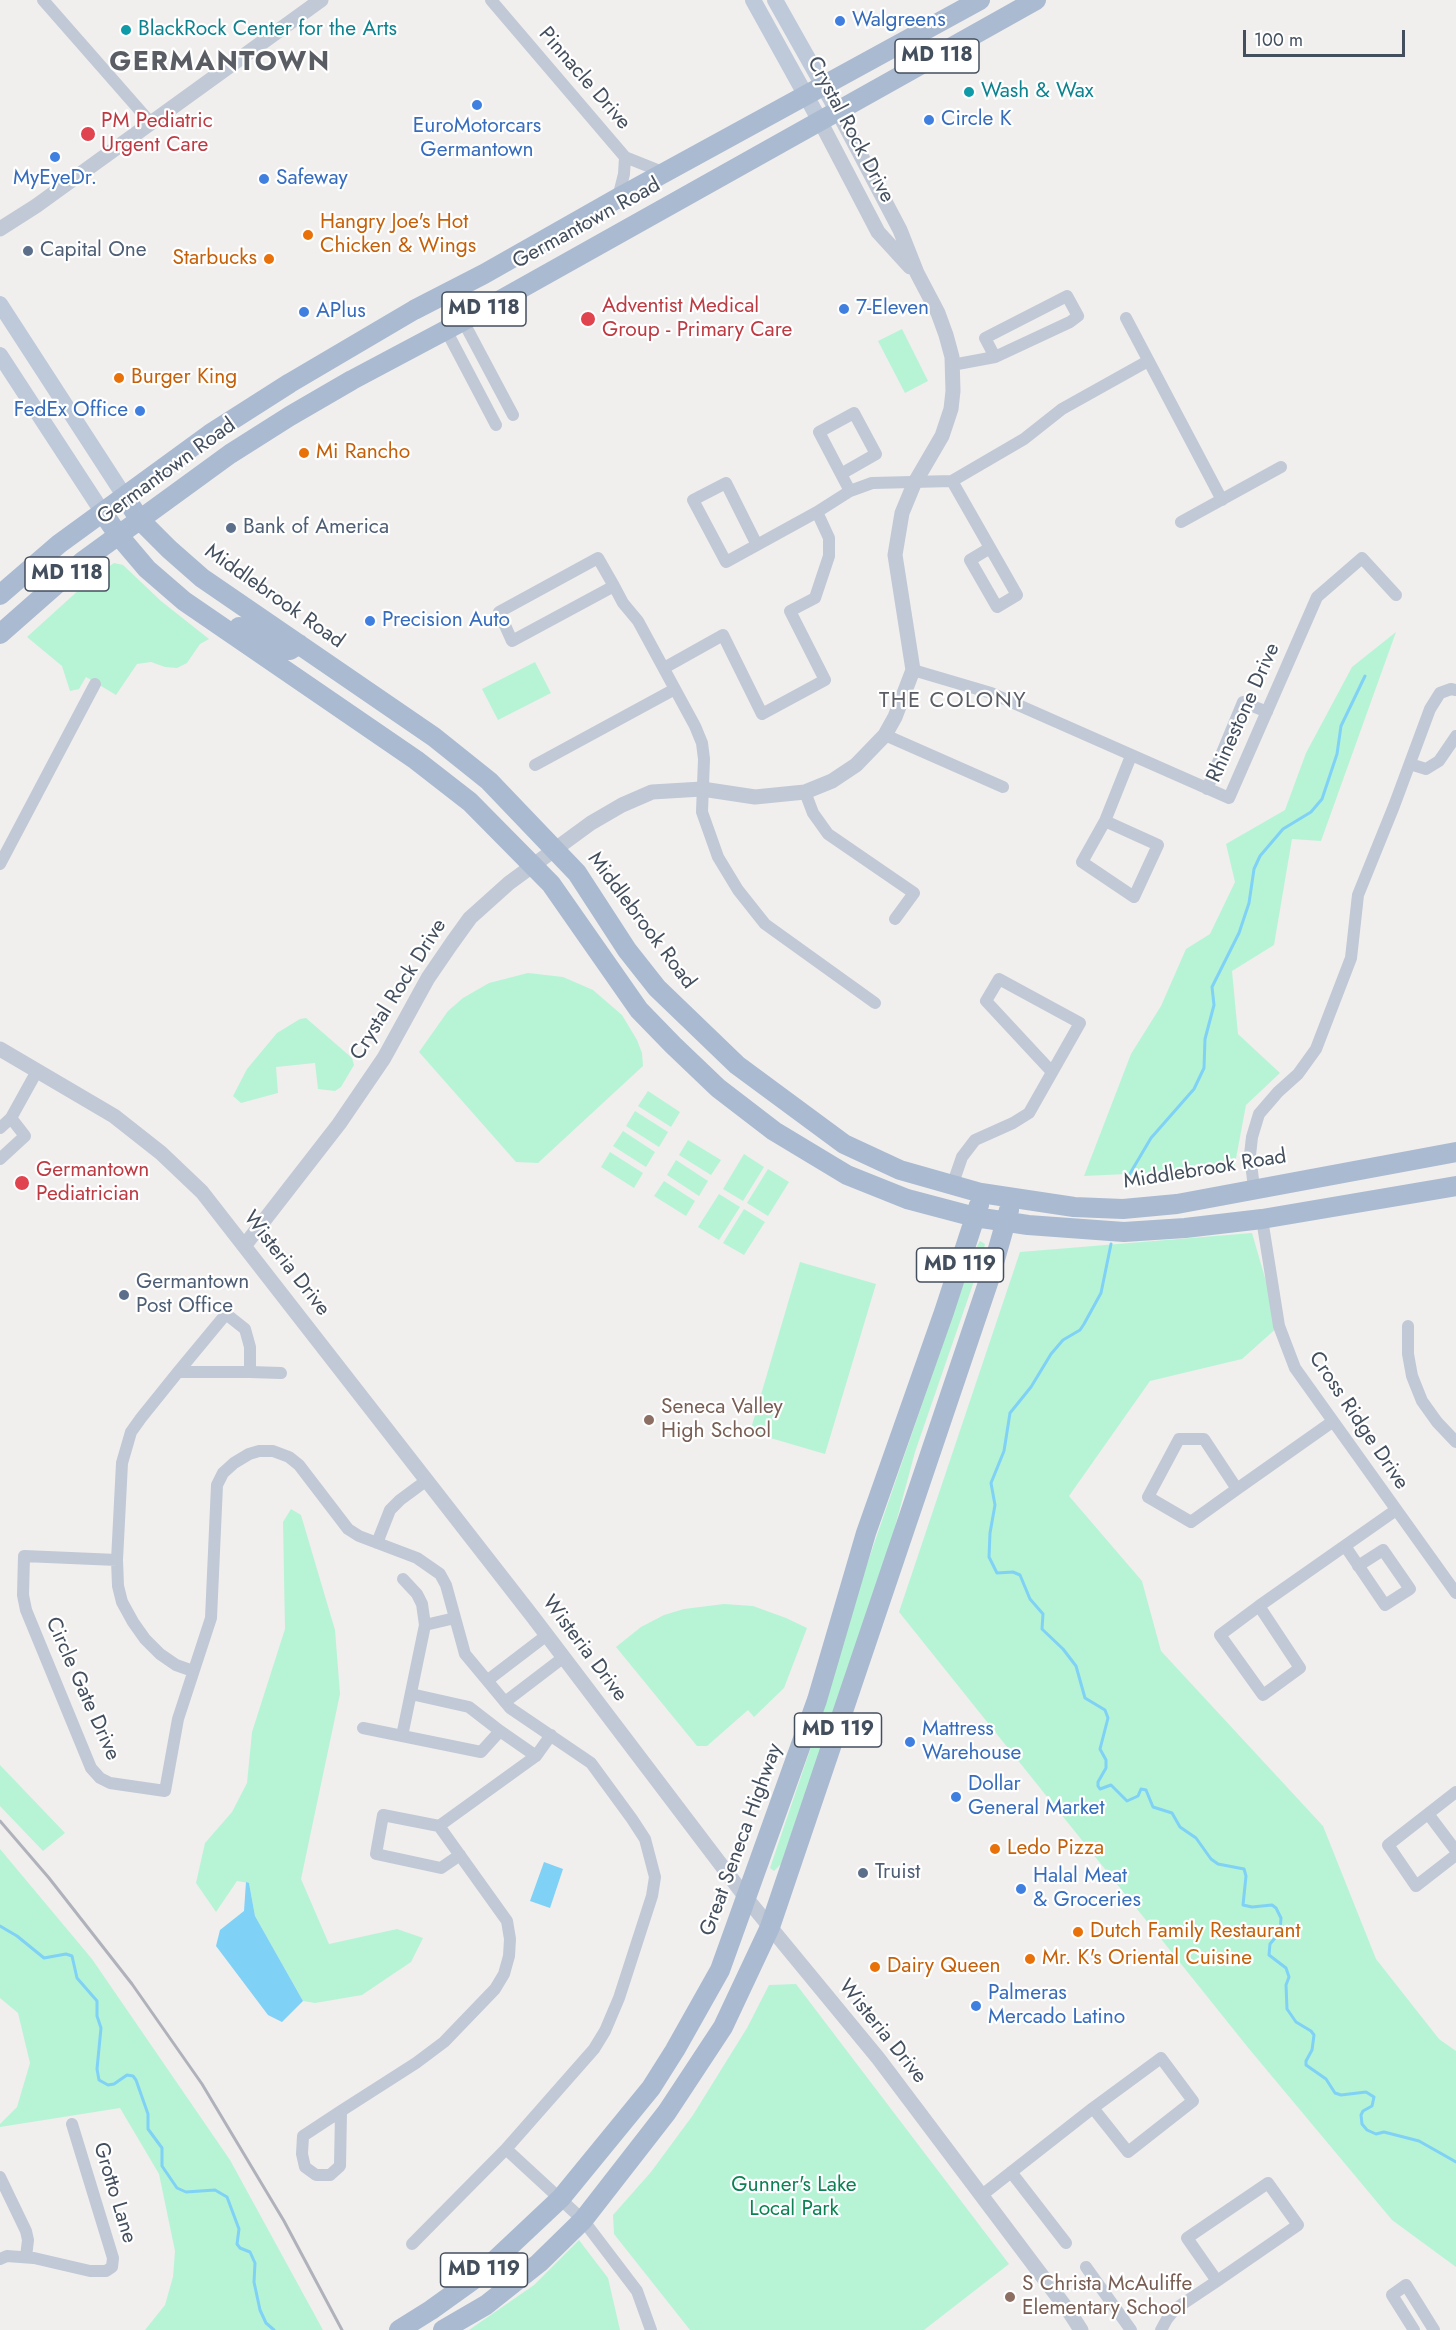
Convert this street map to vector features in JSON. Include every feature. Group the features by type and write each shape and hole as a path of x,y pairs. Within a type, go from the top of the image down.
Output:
{"main road":[{"name":"Crystal Rock Drive","path":"753,0 815,91 838,112"},
{"name":"Crystal Rock Drive","path":"776,0 815,91 820,121"},
{"name":"Germantown Road","path":"0,595 59,544 210,434 290,383 414,310 484,274 980,0"},
{"name":"Germantown Road","path":"0,634 82,561 240,447 352,380 455,325 1036,0"},
{"name":"Middlebrook Road","path":"0,304 140,520 169,549 202,578 434,737 489,781 577,873 627,950 657,988 737,1065 844,1144 900,1170 981,1193 1074,1207 1123,1209 1176,1204 1456,1152"},
{"path":"0,355 103,513 147,569 184,601 416,760 470,802 551,884 639,1010 718,1088 774,1131 847,1175 907,1200 975,1217 1075,1229 1124,1232 1262,1219 1456,1186"},
{"path":"213,621 247,630 283,649 290,650 299,644"},
{"name":"Great Seneca Highway","path":"399,2330 477,2277 561,2198 651,2088 720,1970 817,1700 866,1533 975,1217 981,1193"},
{"name":"MD 119","path":"443,2330 486,2305 539,2263 583,2220 667,2112 723,2026 770,1927 879,1611 1012,1199"}],"street":[{"path":"43,0 150,122"},
{"path":"0,229 36,206 321,0"},
{"name":"Pinnacle Drive","path":"491,0 625,157 664,173"},
{"name":"Crystal Rock Drive","path":"244,1245 346,1115 384,1058 428,978 470,918 508,883 591,823 651,792 702,789 755,797 805,792 832,781 856,765 885,735 895,717 913,670 895,555 902,513 915,484 942,436 951,409 952,365 946,335 938,313 917,273 900,230 838,112"},
{"name":"Crystal Rock Drive","path":"820,121 878,232 917,273"},
{"name":"Pinnacle Drive","path":"618,198 624,174 625,157"},
{"path":"952,365 995,357 1070,322 1078,316 1066,296 985,338 995,357"},
{"path":"1126,318 1222,500"},
{"path":"455,325 513,416"},
{"path":"455,325 496,425"},
{"path":"757,545 726,483 693,500 726,562 757,545 817,512 850,491 872,483 915,484 952,481 1024,439 1062,409 1148,361"},
{"path":"841,474 876,454 854,413 819,432 841,474 850,491"},
{"path":"1181,522 1281,467"},
{"path":"952,481 1017,595 997,606 970,560 990,548"},
{"path":"664,668 723,635 762,714 825,680 790,611 815,598 829,556 829,538 817,512"},
{"path":"614,586 512,641 499,612 598,558 614,586 623,603 638,621 702,742 704,759 702,812 718,857 738,890 765,924 875,1003"},
{"name":"Rhinestone Drive","path":"913,670 991,693 1229,798 1317,597 1362,558 1396,595"},
{"path":"0,864 95,684"},
{"path":"535,765 675,688"},
{"path":"1254,1188 1250,1155 1252,1137 1259,1114 1298,1074 1316,1049 1351,958 1358,895 1430,709 1440,693 1451,689 1456,690"},
{"path":"1208,789 1243,702 1267,712"},
{"path":"885,735 1003,787"},
{"path":"1410,764 1426,769 1438,761 1456,736"},
{"path":"1104,821 1158,845 1134,897 1082,862 1104,821 1131,756"},
{"path":"805,792 813,813 828,834 914,892 896,919"},
{"path":"952,1186 962,1157 975,1140 1029,1113 1080,1023 999,979 986,1000 1052,1072"},
{"name":"Wisteria Drive","path":"0,1050 114,1116 161,1153 202,1192 564,1657 747,1899 878,2058 1081,2330"},
{"path":"0,1128 10,1118 37,1071"},
{"path":"0,1159 25,1136 10,1118"},
{"name":"Cross Ridge Drive","path":"1262,1219 1279,1326 1295,1368 1456,1593"},
{"path":"193,1671 176,1665 160,1654 145,1639 122,1602 118,1586 117,1560 122,1462 125,1447 141,1418 225,1314 244,1329 248,1336 250,1372"},
{"path":"1408,1326 1408,1354 1412,1376 1422,1401 1437,1422 1456,1442"},
{"path":"178,1372 281,1373"},
{"path":"1237,1489 1204,1439 1179,1439 1148,1497 1191,1522 1332,1422"},
{"name":"Circle Gate Drive","path":"117,1560 24,1556 23,1596 26,1610 91,1768 100,1778 110,1783 165,1791 178,1719 211,1618 217,1485 223,1473 234,1462 259,1451 273,1451 289,1457 299,1465 348,1528 358,1536 417,1558 440,1574 446,1585 465,1654 505,1702 524,1719 591,1763 645,1839 655,1877 652,1896 619,1998 605,2031 594,2049 506,2149 412,2244"},
{"path":"377,1543 390,1510 427,1480"},
{"path":"1259,1606 1300,1668 1263,1695 1220,1635 1259,1606 1395,1510"},
{"path":"1345,1546 1358,1566 1385,1605 1410,1589 1383,1550 1358,1566"},
{"path":"402,1579 417,1594 422,1604 425,1625 402,1736"},
{"path":"425,1625 455,1618"},
{"path":"488,1680 547,1635"},
{"path":"505,1702 564,1657"},
{"path":"411,1694 469,1707 536,1756"},
{"path":"363,1728 482,1752 500,1731"},
{"path":"440,1826 536,1756 551,1735"},
{"path":"1456,1792 1388,1845 1416,1886 1456,1855"},
{"path":"341,2111 339,2166 330,2175 316,2175 305,2167 302,2154 303,2136 341,2111 416,2063 444,2042 495,1989 504,1974 509,1956 510,1939 507,1921 440,1826 383,1815 376,1854 441,1868 460,1855"},
{"path":"1429,1815 1456,1851"},
{"path":"982,2195 1093,2108 1161,2058 1193,2101 1128,2152 1093,2108"},
{"name":"Grotto Lane","path":"0,2259 7,2256 26,2257 90,2271 106,2271 112,2266 113,2258 72,2124"},
{"path":"506,2149 583,2220 637,2291 651,2330"},
{"path":"1011,2172 1066,2243"},
{"path":"0,2177 26,2231 28,2240 26,2257"},
{"path":"1161,2330 1175,2309 1216,2282 1298,2225 1268,2183 1187,2238 1216,2282"},
{"path":"1086,2267 1131,2330"},
{"path":"1414,2330 1392,2295 1406,2285 1434,2330"}],"green space":[{"path":"902,329 928,381 905,393 878,341"},
{"path":"114,563 123,565 161,601 209,639 200,644 187,663 177,668 151,662 137,664 116,695 86,677 79,689 70,691 62,666 27,637 92,578"},
{"path":"1396,632 1321,841 1292,839 1274,945 1232,971 1238,1034 1280,1073 1246,1105 1234,1169 1084,1176 1131,1054 1161,1006 1186,949 1210,934 1235,882 1226,844 1285,810 1306,753 1352,667"},
{"path":"535,662 551,693 498,720 482,689"},
{"path":"528,973 563,977 593,990 622,1015 637,1040 642,1053 643,1066 538,1163 516,1162 419,1052 448,1011 463,998 489,983"},
{"path":"306,1018 352,1058 354,1065 341,1087 335,1091 318,1089 315,1063 276,1067 278,1093 241,1103 233,1096 247,1069 277,1033 300,1019"},
{"path":"648,1091 680,1112 671,1127 638,1106"},
{"path":"635,1111 668,1132 659,1147 626,1126"},
{"path":"623,1131 655,1152 646,1167 613,1146"},
{"path":"688,1140 721,1160 711,1175 679,1155"},
{"path":"610,1152 643,1173 634,1188 601,1167"},
{"path":"744,1154 764,1167 743,1201 723,1189"},
{"path":"676,1160 708,1181 699,1196 667,1175"},
{"path":"768,1169 789,1182 768,1216 747,1203"},
{"path":"664,1181 695,1201 686,1216 654,1196"},
{"path":"719,1194 740,1207 719,1240 698,1227"},
{"path":"744,1209 765,1222 744,1255 723,1243"},
{"path":"1252,1233 1279,1326 1242,1359 1150,1381 1069,1496 1142,1581 1161,1651 1323,1826 1376,1959 1439,2039 1456,2051 1456,2267 1392,2220 1250,2050 899,1612 1020,1252"},
{"path":"980,1241 985,1244 982,1258 915,1452 889,1549 781,1864 774,1871 770,1868 813,1741 853,1605"},
{"path":"800,1262 876,1284 825,1454 750,1432"},
{"path":"291,1509 301,1515 335,1630 340,1694 301,1879 329,1944 397,1929 423,1938 411,1962 362,1995 315,2003 303,2001 255,1916 249,1883 237,1881 216,1912 196,1883 205,1843 232,1812 247,1783 252,1732 285,1629 283,1522"},
{"path":"724,1604 753,1606 807,1628 784,1688 754,1717 748,1710 707,1746 697,1746 616,1647 641,1627 664,1615 684,1609"},
{"path":"0,1765 65,1833 43,1851 0,1806"},
{"path":"0,1849 92,1959 230,2160 323,2330 145,2330 165,2305 173,2277 175,2251 159,2174 120,2108 0,2127 0,2124 17,2107 30,2063 18,2013 0,1998"},
{"name":"Gunner's Lake Local Park","path":"796,1984 1009,2264 924,2330 690,2330 614,2234 613,2215 651,2172 693,2115 747,2028 769,1985"},
{"path":"579,2240 608,2278 620,2330 469,2330 534,2285"}],"water":[{"path":"544,1862 563,1869 550,1908 530,1901"},
{"path":"246,1882 249,1883 255,1916 303,2001 282,2022 268,2015 216,1946 220,1930 244,1911"}],"waterway":[{"path":"1125,1182 1151,1138 1194,1089 1204,1068 1205,1039 1214,1005 1212,987 1239,933 1249,903 1254,869 1260,856 1283,829 1311,812 1322,799 1337,754 1341,726 1365,676"},
{"path":"1111,1244 1101,1293 1084,1324 1080,1330 1063,1340 1051,1354 1031,1387 1010,1413 1004,1451 991,1483 995,1505 989,1557 997,1573 1013,1572 1020,1575 1030,1599 1043,1614 1042,1629 1063,1649 1076,1666 1085,1698 1105,1710 1108,1718 1100,1749 1106,1760 1106,1768 1098,1782 1100,1789 1111,1785 1127,1801 1138,1796 1141,1789 1146,1790 1153,1807 1172,1813 1180,1827 1196,1838 1211,1859 1218,1864 1244,1869 1246,1876 1243,1905 1252,1907 1272,1905 1276,1908 1281,1918 1280,1932 1270,1944 1269,1955 1286,1968 1289,1977 1286,1985 1287,2009 1296,2022 1314,2035 1312,2050 1306,2065 1326,2079 1335,2093 1341,2095 1366,2092 1374,2097 1372,2106 1363,2111 1361,2115 1362,2124 1367,2130 1376,2134 1384,2132 1419,2141 1456,2162"},
{"path":"0,1926 17,1936 44,1958 66,1954 72,1956 77,1978 97,2001 97,2016 101,2028 97,2069 99,2080 108,2085 114,2084 127,2075 133,2076 136,2080 148,2114 148,2129 162,2148 162,2166 177,2188 186,2192 215,2190 227,2197 239,2229 237,2244 240,2248 250,2252 255,2263 254,2282 260,2310 266,2323 274,2330"}],"railway":[{"path":"0,1821 49,1878 132,1984 202,2084 284,2221 342,2330"}],"place":[{"name":"Walgreens","path":"840,21"},
{"name":"BlackRock Center for the Arts","path":"126,30"},
{"name":"Wash & Wax","path":"969,92"},
{"name":"EuroMotorcars Germantown","path":"477,105"},
{"name":"Circle K","path":"929,120"},
{"name":"PM Pediatric Urgent Care","path":"88,134"},
{"name":"MyEyeDr.","path":"55,157"},
{"name":"Safeway","path":"264,179"},
{"name":"Hangry Joe's Hot Chicken & Wings","path":"308,235"},
{"name":"Capital One","path":"28,251"},
{"name":"Starbucks","path":"269,259"},
{"name":"7-Eleven","path":"844,309"},
{"name":"APlus","path":"304,312"},
{"name":"Adventist Medical Group - Primary Care","path":"588,319"},
{"name":"Burger King","path":"119,378"},
{"name":"FedEx Office","path":"140,411"},
{"name":"Mi Rancho","path":"304,453"},
{"name":"Bank of America","path":"231,528"},
{"name":"Precision Auto","path":"370,621"},
{"name":"Germantown Pediatrician","path":"22,1183"},
{"name":"Germantown Post Office","path":"124,1295"},
{"name":"Seneca Valley High School","path":"649,1420"},
{"name":"Mattress Warehouse","path":"910,1742"},
{"name":"Dollar General Market","path":"956,1797"},
{"name":"Ledo Pizza","path":"995,1849"},
{"name":"Truist","path":"863,1873"},
{"name":"Halal Meat & Groceries","path":"1021,1889"},
{"name":"Dutch Family Restaurant","path":"1078,1932"},
{"name":"Mr. K's Oriental Cuisine","path":"1030,1959"},
{"name":"Dairy Queen","path":"875,1967"},
{"name":"Palmeras Mercado Latino","path":"976,2006"},
{"name":"S Christa McAuliffe Elementary School","path":"1010,2297"}],"district":[{"name":"GERMANTOWN","path":"220,63"},
{"name":"THE COLONY","path":"953,702"}]}
